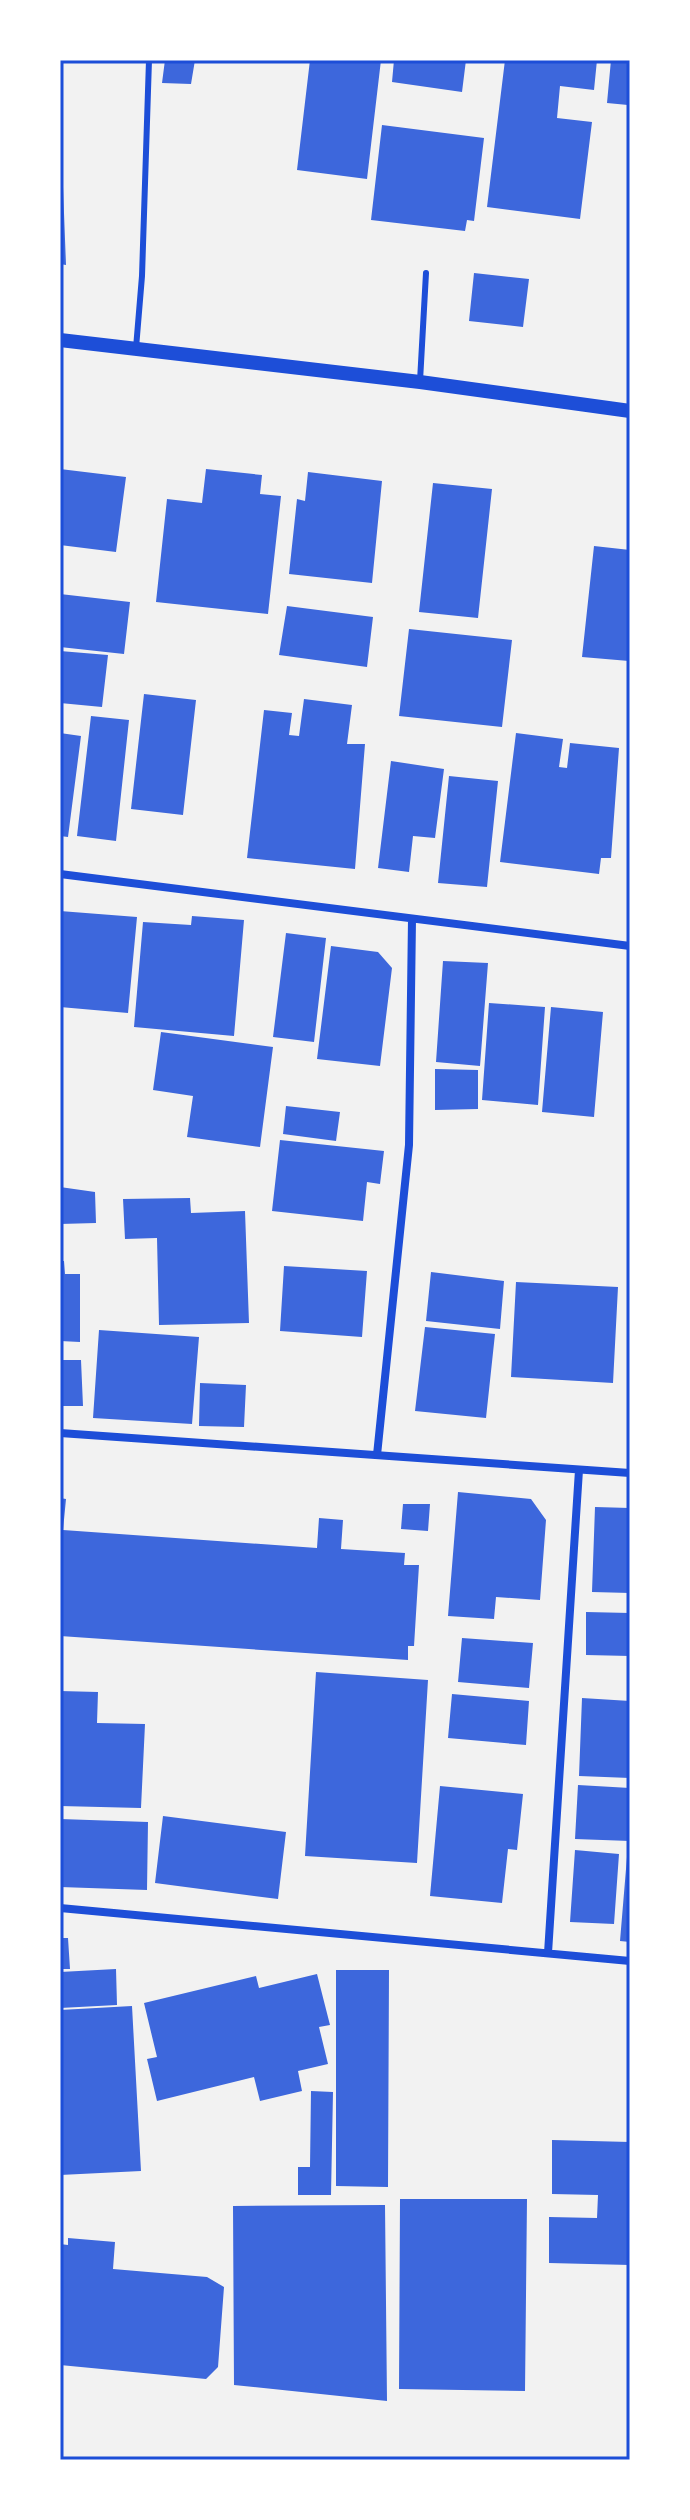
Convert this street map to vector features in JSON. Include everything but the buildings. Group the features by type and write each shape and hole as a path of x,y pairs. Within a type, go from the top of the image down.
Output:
{"street":[{"path":"60,340 420,382 630,411"},
{"path":"60,874 630,946"},
{"path":"377,1455 409,1145 412,919"},
{"path":"60,1433 630,1473"},
{"path":"548,1953 579,1470"},
{"path":"60,1908 630,1961"}],"lane":[{"path":"135,349 142,276 149,60"},
{"path":"420,382 426,273"}]}
